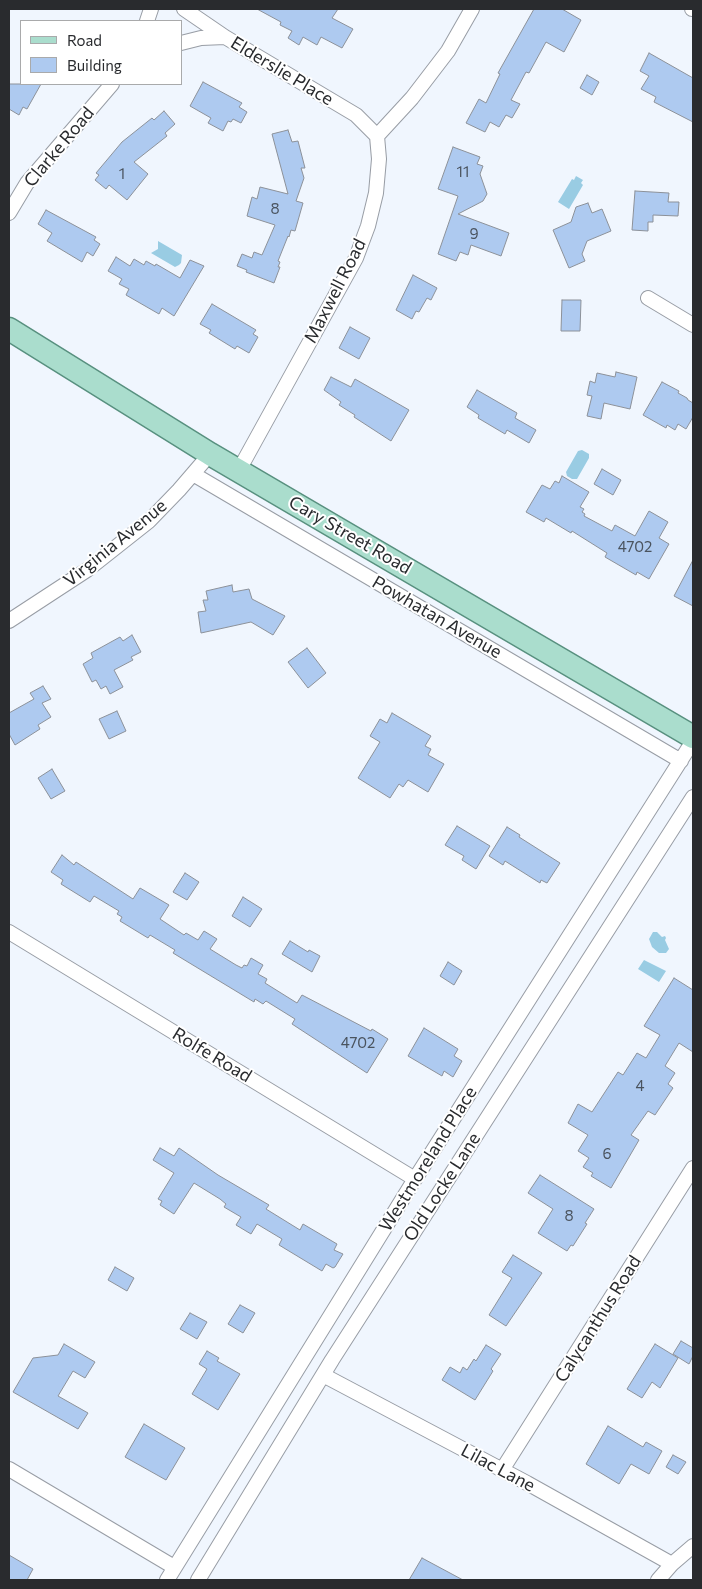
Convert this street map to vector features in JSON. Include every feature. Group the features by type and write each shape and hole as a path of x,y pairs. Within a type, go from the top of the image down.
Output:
{"main road":[{"name":"Cary Street Road","path":"9,329 210,454 693,739"}],"street":[{"name":"Elderslie Place","path":"184,9 225,37 356,115 377,136"},
{"path":"377,136 412,98 448,51 472,9"},
{"path":"182,43 201,38 225,37"},
{"name":"Clarke Road","path":"9,213 27,183 111,85"},
{"name":"Maxwell Road","path":"239,470 356,258 368,226 376,193 379,159 377,136"},
{"path":"648,298 693,325"},
{"name":"Virginia Avenue","path":"9,621 87,570 149,521 210,454"},
{"name":"Powhatan Avenue","path":"193,474 681,761"},
{"name":"Westmoreland Place","path":"167,1580 415,1178 681,761 693,739"},
{"name":"Old Locke Lane","path":"198,1580 323,1375 462,1155 693,797"},
{"name":"Rolfe Road","path":"9,932 415,1178"},
{"name":"Calycanthus Road","path":"502,1470 693,1168"},
{"name":"Lilac Lane","path":"323,1375 502,1470 672,1564"},
{"path":"9,1469 174,1568"},
{"path":"658,1580 672,1564 693,1546"}],"water":[{"path":"576,176 583,180 581,183 583,185 569,209 558,202 572,179 574,180"},
{"path":"158,241 182,255 179,265 175,267 151,253 158,249"},
{"path":"582,450 589,454 589,458 577,479 572,479 567,476 566,472 578,451"},
{"path":"653,932 657,932 662,937 665,936 669,949 666,953 659,953 652,947 649,939"},
{"path":"644,960 666,971 659,982 638,969"}],"building":[{"path":"257,9 338,9 332,18 353,29 342,48 321,37 317,45 303,37 299,45 288,38 292,31 280,25 281,22"},
{"path":"534,9 562,9 581,20 564,52 546,42 529,73 526,72 511,100 520,104 512,118 506,115 499,127 490,122 485,132 466,123 479,99 486,103 500,74 498,73"},
{"path":"649,53 693,78 693,122 654,102 656,97 641,89 649,76 640,71"},
{"path":"587,75 599,82 592,95 580,88"},
{"path":"203,82 242,103 239,107 247,112 241,123 233,119 231,122 228,121 223,131 208,123 211,118 190,106"},
{"path":"9,84 40,85 27,109 23,107 19,115 9,109"},
{"path":"164,111 175,124 165,133 167,136 134,162 148,174 127,200 109,185 106,189 95,180 99,175 96,173 122,142"},
{"path":"288,130 292,142 298,141 305,168 301,168 304,178 296,201 303,203 295,231 291,230 278,261 280,262 278,267 280,267 274,283 246,272 247,270 237,266 242,254 252,258 254,252 262,255 275,225 247,216 252,197 257,199 260,187 288,194 272,134"},
{"path":"453,147 480,157 477,164 483,166 480,174 487,194 483,201 458,214 509,233 501,256 471,245 468,255 460,252 456,261 438,254 458,196 438,189"},
{"path":"635,191 669,193 668,202 679,202 678,216 653,215 653,222 648,222 648,231 632,230"},
{"path":"588,203 592,213 602,209 611,231 587,241 582,254 585,261 569,268 553,230 571,222 576,207"},
{"path":"46,210 96,237 94,240 100,244 93,256 87,252 82,262 47,241 52,233 38,224"},
{"path":"116,257 130,266 134,259 144,265 146,261 155,266 156,264 180,278 190,260 204,266 174,316 162,308 159,314 126,295 129,289 119,284 122,279 108,271"},
{"path":"413,275 437,288 431,300 427,298 419,312 416,311 412,319 396,310"},
{"path":"562,300 581,300 580,331 561,331"},
{"path":"212,304 256,330 253,334 258,337 249,353 237,346 235,349 209,333 211,330 200,324"},
{"path":"350,327 370,338 359,359 339,348"},
{"path":"616,372 637,377 630,409 604,403 601,419 587,416 592,396 587,395 590,381 595,383 597,373 615,377"},
{"path":"331,377 351,387 355,379 409,410 391,441 354,417 355,415 339,405 341,402 324,390"},
{"path":"662,382 679,391 678,393 693,403 693,417 686,429 678,424 675,430 667,425 666,428 643,415"},
{"path":"477,390 517,413 515,418 536,430 529,443 507,430 505,434 478,418 479,415 467,407"},
{"path":"602,469 621,480 613,495 594,484"},
{"path":"562,476 589,492 580,507 584,509 582,512 585,514 584,516 612,531 615,525 635,536 649,511 668,522 659,538 669,544 649,579 637,572 636,575 605,557 607,553 572,531 571,533 546,518 544,522 526,512 542,485 550,489 555,481 559,483"},
{"path":"693,560 693,606 674,596"},
{"path":"232,585 233,592 249,589 252,599 285,616 273,635 251,622 201,633 198,612 206,611 203,600 208,600 206,591"},
{"path":"132,635 141,652 131,657 133,660 114,670 123,687 110,694 106,686 101,689 96,680 92,682 83,664 93,658 91,653 120,637 123,641"},
{"path":"307,648 326,673 308,688 288,662"},
{"path":"43,686 51,699 42,703 51,717 38,725 40,729 15,745 9,734 9,713 34,699 30,693"},
{"path":"117,711 126,731 109,739 99,719"},
{"path":"392,713 431,736 425,746 431,749 428,755 444,764 428,792 408,780 403,787 399,784 390,798 358,778 380,742 370,736 380,719 387,723"},
{"path":"52,769 65,791 51,799 38,778"},
{"path":"457,826 490,846 476,869 462,860 464,856 445,845"},
{"path":"507,827 520,835 519,837 560,863 547,883 541,880 540,883 505,861 503,865 489,856"},
{"path":"62,855 74,865 76,862 133,899 140,888 169,905 160,919 184,935 186,933 198,940 204,931 217,939 210,949 242,968 244,965 247,966 251,958 263,965 258,974 267,979 265,983 297,1003 302,995 371,1031 372,1029 388,1039 367,1073 292,1024 295,1019 266,1001 263,1004 255,999 254,1002 173,953 175,950 150,935 148,938 120,921 122,917 117,914 119,911 94,896 90,902 61,884 63,880 51,872"},
{"path":"185,873 199,882 187,900 173,892"},
{"path":"243,897 262,909 250,927 232,916"},
{"path":"290,941 308,952 309,950 320,956 312,972 282,954"},
{"path":"448,962 462,971 454,985 440,976"},
{"path":"674,978 693,990 693,1052 679,1043 665,1066 675,1073 668,1084 673,1088 655,1115 648,1111 631,1135 639,1140 611,1188 591,1176 593,1173 583,1167 589,1158 578,1151 588,1135 568,1123 578,1104 592,1112 618,1072 623,1075 637,1053 646,1058 660,1035 644,1026"},
{"path":"424,1028 458,1049 454,1056 462,1061 453,1077 444,1071 442,1076 408,1056"},
{"path":"160,1148 174,1156 179,1148 218,1175 269,1205 266,1209 300,1230 303,1224 337,1244 334,1250 343,1254 335,1267 333,1268 326,1264 322,1271 279,1245 282,1239 257,1224 251,1234 236,1225 241,1217 224,1207 226,1204 220,1199 194,1183 174,1214 160,1205 162,1201 158,1199 174,1173 153,1160"},
{"path":"540,1175 594,1209 573,1246 571,1245 567,1251 538,1233 553,1209 528,1193"},
{"path":"513,1255 542,1273 506,1326 489,1315 512,1278 502,1272"},
{"path":"115,1267 134,1278 127,1291 108,1280"},
{"path":"240,1305 255,1313 243,1333 228,1324"},
{"path":"190,1313 207,1322 197,1339 180,1329"},
{"path":"681,1341 693,1348 693,1356 689,1364 673,1354"},
{"path":"64,1344 95,1362 85,1378 73,1371 58,1396 88,1413 78,1429 13,1392 33,1358 58,1355"},
{"path":"655,1344 678,1358 660,1388 652,1382 642,1398 627,1389"},
{"path":"486,1345 501,1354 475,1400 442,1380 450,1367 460,1373 463,1367 467,1370 474,1359 476,1361"},
{"path":"207,1351 219,1358 217,1361 240,1374 218,1410 192,1394 207,1369 199,1364"},
{"path":"144,1424 185,1448 166,1480 125,1457"},
{"path":"608,1426 643,1447 646,1442 662,1451 649,1474 631,1464 619,1484 586,1464"},
{"path":"673,1455 686,1462 678,1474 666,1467"},
{"path":"9,1555 33,1569 27,1580 9,1580"},
{"path":"422,1558 463,1580 409,1580"}]}
